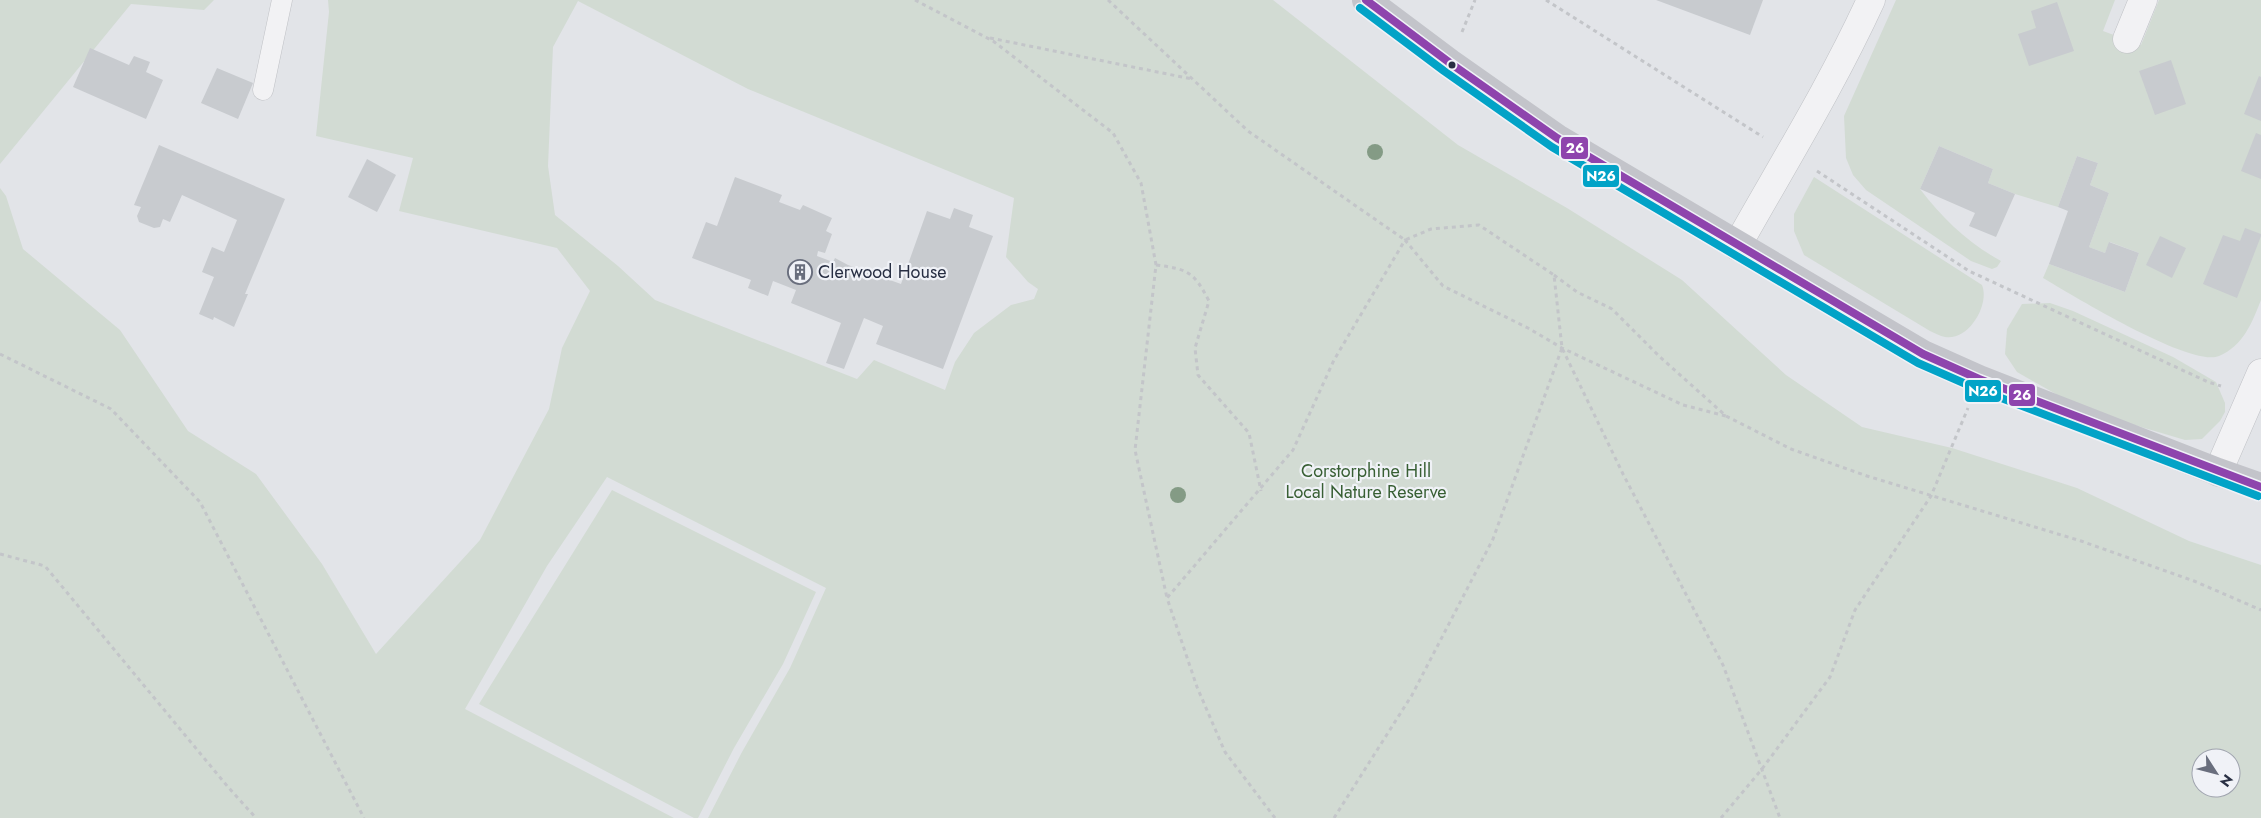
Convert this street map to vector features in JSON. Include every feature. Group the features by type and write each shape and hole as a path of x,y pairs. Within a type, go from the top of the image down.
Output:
{"street":[{"path":"1366,0 1450,63 1557,138 1737,246 1923,354 1980,380 2261,487"},
{"path":"1737,246 1845,55 1871,0"},
{"path":"2127,39 2143,0"},
{"path":"2218,472 2257,383"}],"lane":[{"path":"263,90 282,0"}],"path":[{"path":"915,0 985,37 1113,133 1141,183 1156,265 1135,450 1167,598 1197,687 1225,752 1275,818"},
{"path":"1108,0 1248,131 1405,240 1443,286 1528,328 1562,348 1683,404 1726,416 1791,449 1931,496 2109,551 2194,581 2261,610"},
{"path":"1471,9 1476,0"},
{"path":"1546,0 1790,153 1969,271 2208,382 2257,383"},
{"path":"985,37 1193,80"},
{"path":"1167,598 1261,490 1293,450 1334,360 1405,240 1431,228 1479,225 1554,274 1577,292 1612,308 1660,357 1726,416"},
{"path":"1156,265 1182,268 1199,282 1209,301 1195,348 1198,375 1249,433 1261,490"},
{"path":"1554,274 1562,348 1623,474 1723,665 1780,818"},
{"path":"1334,818 1412,695 1494,539 1562,348"},
{"path":"0,354 111,409 200,502 364,818"},
{"path":"1721,818 1762,769 1830,677 1855,610 1931,496 1980,380"},
{"path":"0,554 45,566 228,787 256,818"}],"green space":[{"path":"0,0 214,0 204,10 131,4 0,164"},
{"name":"Corstorphine Hill Local Nature Reserve","path":"328,0 1273,0 1458,145 1567,208 1682,280 1786,375 1862,427 1952,448 2077,488 2189,541 2261,565 2261,818 708,818 742,752 790,668 826,588 607,477 547,566 465,709 674,818 0,818 0,188 6,196 23,249 120,330 188,431 256,474 322,564 376,654 480,540 549,409 562,348 590,291 557,248 399,211 413,158 316,136 329,12","holes":["578,1 748,89 1014,198 1006,257 1028,282 1038,289 1034,299 1011,305 974,333 955,362 945,390 874,360 857,379 655,300 618,266 555,215 548,166 553,47"]},
{"path":"1896,0 2115,0 2103,31 2141,45 2159,0 2261,0 2261,300 2246,333 2234,346 2219,356 2205,357 2184,351 2131,328 2043,278 2049,264 2125,292 2139,253 2110,242 2105,253 2089,247 2109,193 2090,185 2098,163 2077,156 2058,207 2015,194 1988,183 1993,169 1939,146 1920,189 1957,230 2001,261 1997,267 1992,269 1971,261 1866,190 1853,175 1846,158 1844,116"},
{"path":"1814,177 1982,285 1984,293 1983,302 1976,320 1962,333 1954,337 1945,337 1930,331 1804,255 1794,231 1794,214"},
{"path":"2050,303 2073,311 2173,357 2216,382 2225,403 2225,412 2220,421 2202,439 2185,440 2084,410 2017,372 2005,354 2007,329 2022,304"},
{"path":"612,490 816,592 783,664 734,748 698,818 694,818 479,704"}],"building":[{"path":"1656,0 1763,0 1750,35"},
{"path":"2057,2 2074,51 2029,66 2018,34 2036,28 2031,11"},
{"path":"90,48 129,65 134,56 150,62 146,72 163,80 146,119 73,87"},
{"path":"2171,60 2186,104 2155,115 2139,71"},
{"path":"217,68 253,83 238,119 201,103"},
{"path":"2259,76 2261,77 2261,121 2244,114"},
{"path":"2256,133 2261,135 2261,179 2241,171"},
{"path":"159,145 285,199 245,294 248,294 234,327 214,317 213,320 199,314 214,277 202,272 212,247 224,252 237,220 182,195 170,222 163,219 160,227 154,228 139,222 137,216 141,207 134,205"},
{"path":"1939,146 1993,169 1988,183 2015,194 1996,237 1969,226 1975,213 1920,189"},
{"path":"2077,156 2098,163 2090,185 2109,193 2089,247 2105,253 2109,242 2139,253 2125,292 2049,264 2068,211 2058,207"},
{"path":"367,159 396,175 377,212 348,197"},
{"name":"Clerwood House","path":"735,177 782,195 779,202 800,210 803,205 832,218 826,231 832,234 825,253 818,251 817,256 833,262 835,258 848,265 901,284 927,211 950,219 954,208 973,215 969,227 993,236 943,369 876,344 883,326 864,318 844,369 826,363 841,323 791,303 796,290 773,281 768,296 748,288 751,280 692,258 706,222 717,226"},
{"path":"2245,228 2261,234 2261,236 2237,298 2203,284 2223,235 2240,241"},
{"path":"2160,236 2186,248 2172,278 2146,265"}],"transit line":[{"name":"26","path":"1366,0 1450,63 1557,138 1923,354 1979,379 2261,487"},
{"name":"N26","path":"1360,8 1444,71 1552,147 1918,363 1975,388 2258,496"}],"place":[{"name":"Clerwood House","path":"800,272"}]}
